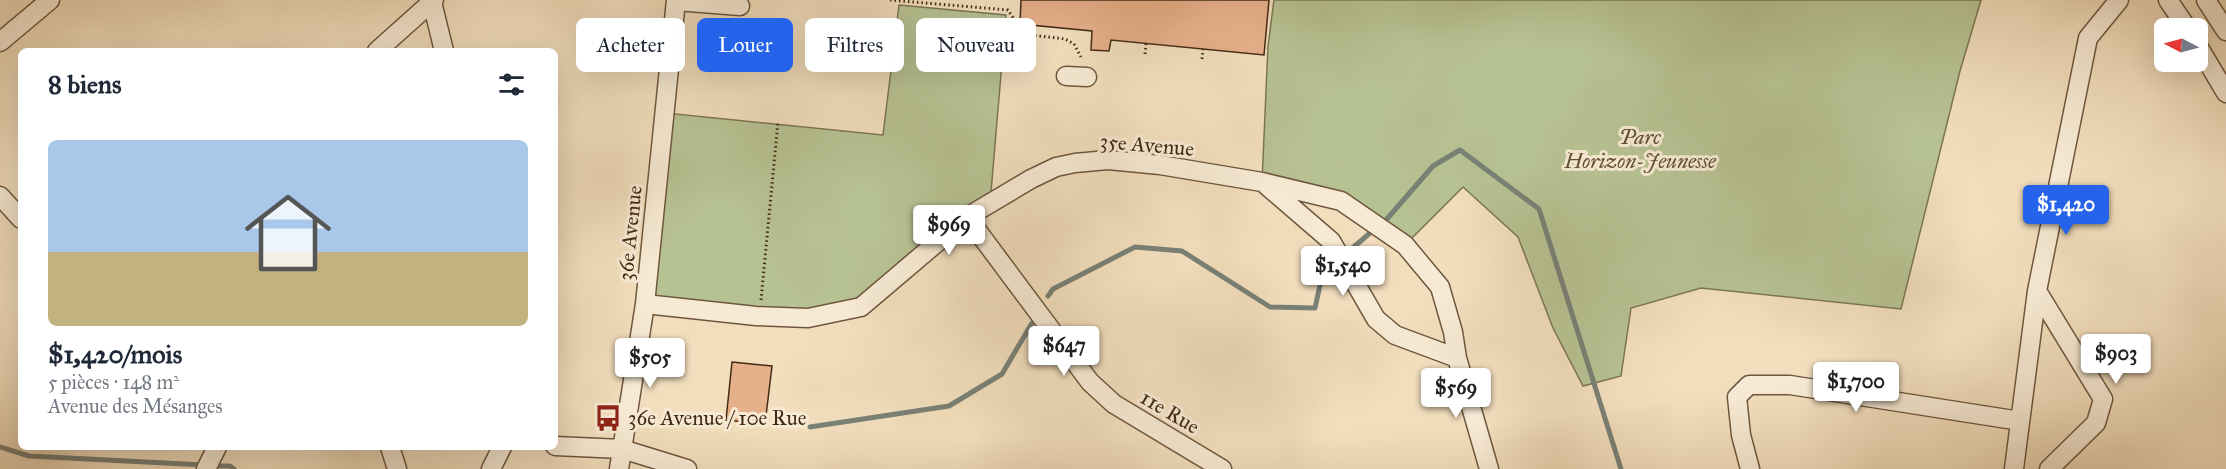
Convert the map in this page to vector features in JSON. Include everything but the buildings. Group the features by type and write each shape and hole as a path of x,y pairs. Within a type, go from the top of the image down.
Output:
{"street":[{"path":"0,42 50,0"},
{"path":"676,0 740,6"},
{"name":"36e Avenue","path":"619,469 645,304 676,0"},
{"path":"2014,469 2037,291 2088,38 2120,0"},
{"path":"2168,0 2180,18"},
{"path":"2206,0 2226,31"},
{"path":"379,48 433,1 443,48"},
{"path":"2208,63 2226,93"},
{"path":"1066,76 1087,77"},
{"name":"35e Avenue","path":"645,304 756,316 808,318 861,307 967,218 1031,179 1056,167 1075,163 1108,160 1160,165 1262,182 1341,201 1405,245 1440,287 1453,332 1457,358 1489,469"},
{"path":"1262,182 1331,240 1376,319 1395,335 1457,358"},
{"path":"0,196 18,216"},
{"name":"11e Rue","path":"967,218 1090,382 1114,404 1222,469"},
{"path":"2037,291 2103,399 2097,423 2049,469"},
{"path":"1750,469 1741,435 1737,397 1749,385 1791,385 2020,421"},
{"path":"558,446 622,448 687,469"},
{"path":"206,469 216,450"},
{"path":"391,450 397,469"},
{"path":"491,469 500,450"}],"path":[{"path":"890,0 1008,10 1021,30 1031,35 1065,39 1074,44 1081,57"},
{"path":"1145,54 1146,44"},
{"path":"1202,59 1203,49"},
{"path":"761,302 778,122"}],"green space":[{"name":"Parc Horizon-Jeunesse","path":"1274,0 1981,0 1960,71 1901,309 1701,288 1631,308 1621,376 1583,386 1553,328 1518,237 1463,187 1405,245 1341,201 1262,182 1268,46"},
{"path":"899,5 1006,15 1006,18 916,18 916,72 1001,72 990,204 861,307 808,318 645,304 666,113 883,135 891,72 904,72 904,18 897,18"}],"waterway":[{"path":"1386,220 1433,166 1460,150 1539,209 1621,469"},
{"path":"1349,251 1370,233"},
{"path":"1048,296 1053,289 1135,247 1182,251 1270,307 1315,308 1320,285 1337,261"},
{"path":"810,427 949,406 1002,374 1032,323"},
{"path":"0,447 29,456 204,465"},
{"path":"213,466 230,466 234,469"}],"place":[{"name":"36e Avenue / 10e Rue","path":"608,418"}]}
